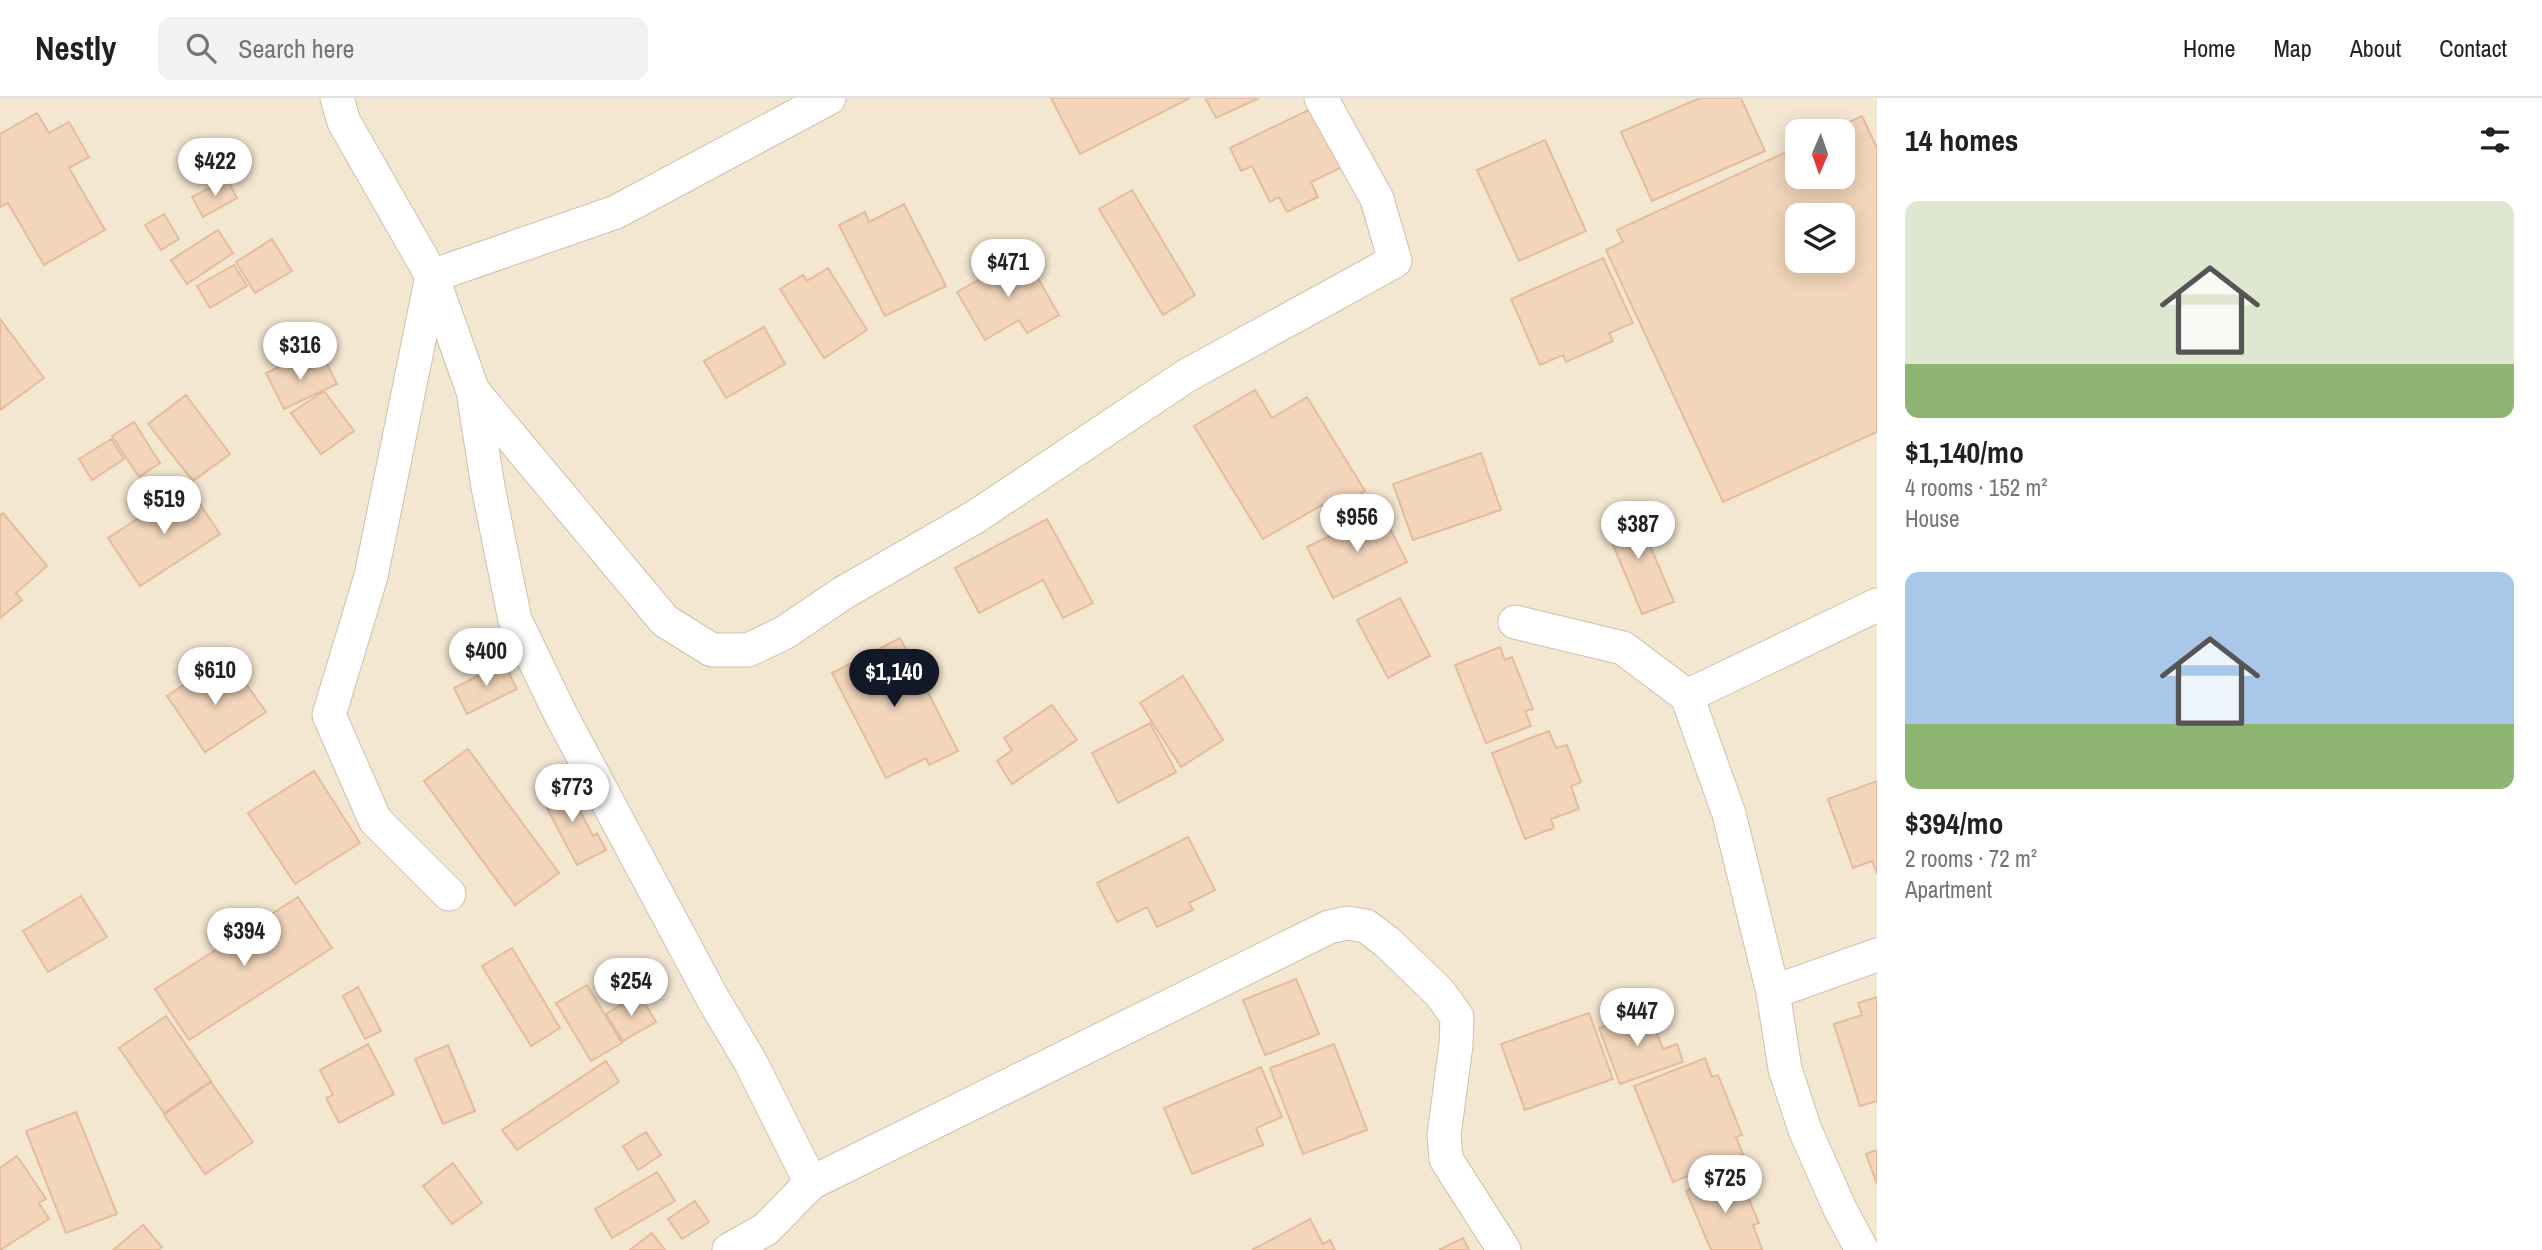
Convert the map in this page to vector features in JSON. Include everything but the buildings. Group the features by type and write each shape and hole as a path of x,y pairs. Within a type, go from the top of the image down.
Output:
{"street":[{"path":"432,275 616,212 829,98"},
{"path":"473,391 665,621 712,650 748,650 784,633 843,593 975,517 1186,376 1395,261 1377,199 1321,98"},
{"path":"336,106 432,275 473,391 488,487 515,620 561,715 713,999 750,1061 811,1184"},
{"path":"432,275 370,576 329,716 375,820 449,894"},
{"path":"1686,696 1877,606"},
{"path":"1515,622 1623,648 1686,696 1729,814 1773,992 1785,1069 1805,1130 1840,1209 1862,1250"},
{"path":"729,1250 766,1229 811,1184 1329,927 1346,923 1366,926 1387,942 1440,993 1457,1017 1444,1135 1446,1158 1504,1250"},
{"path":"1773,992 1877,955"}],"shaded area":[{"path":"0,98 1877,98 1877,1250 0,1250"}]}
